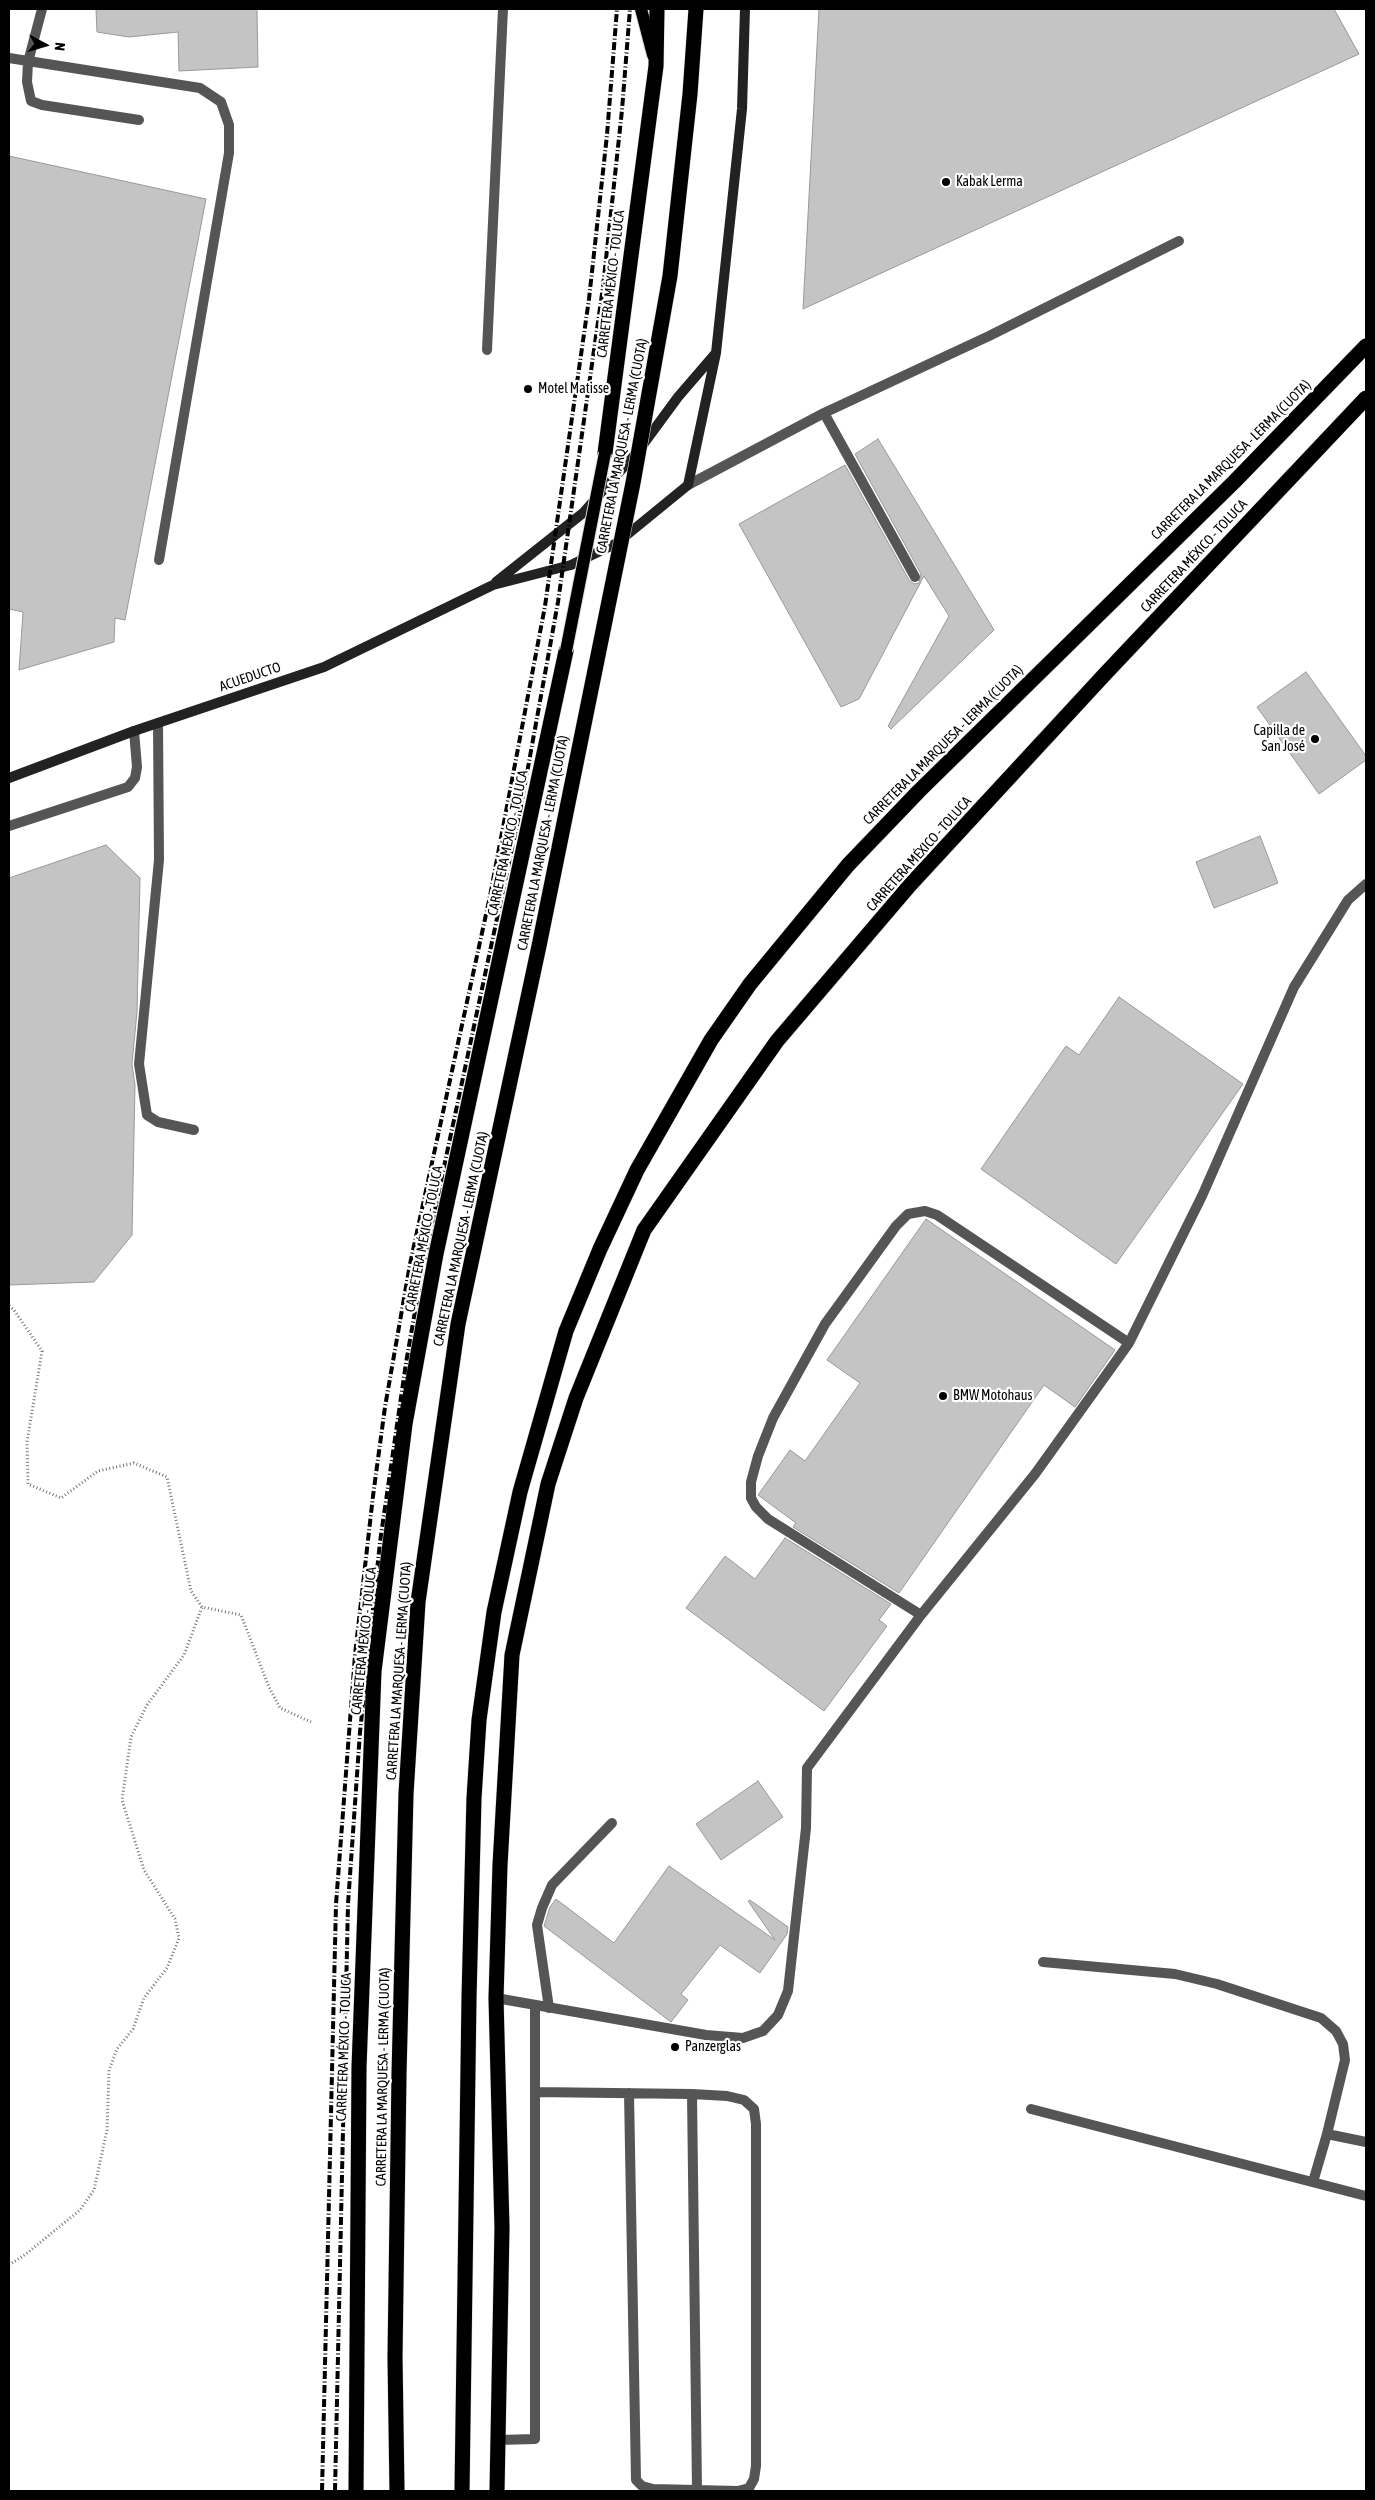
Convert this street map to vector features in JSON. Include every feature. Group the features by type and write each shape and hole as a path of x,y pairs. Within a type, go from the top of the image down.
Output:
{"highway":[{"name":"CARRETERA MÉXICO - TOLUCA","path":"605,453 656,66 657,9"},
{"name":"CARRETERA LA MARQUESA - LERMA (CUOTA)","path":"397,2491 395,2357 400,2036 406,1794 418,1602 458,1324 537,956 633,482 670,276 690,94 696,9"},
{"name":"CARRETERA LA MARQUESA - LERMA (CUOTA)","path":"462,2491 469,1998 474,1798 479,1720 494,1612 520,1492 566,1331 600,1249 637,1170 706,1048 750,984 848,865 919,790 1220,496 1366,346"},
{"name":"CARRETERA MÉXICO - TOLUCA","path":"497,2491 502,2228 496,1998 500,1865 512,1655 548,1484 576,1398 644,1230 777,1041 910,885 1112,667 1366,398"},
{"name":"CARRETERA MÉXICO - TOLUCA","path":"356,2491 359,2067 374,1672 405,1424 436,1254 566,651"}],"main road":[{"path":"641,9 656,66"},
{"path":"493,584 571,565 617,543 688,485 716,353 742,109 745,9"},
{"path":"493,584 583,513 639,450 678,397 716,353"},
{"name":"CARRETERA MÉXICO - TOLUCA","path":"566,651 605,453"},
{"name":"ACUEDUCTO","path":"9,778 158,723 324,667 493,584"}],"street":[{"path":"42,9 28,62 27,82 31,101 42,105 139,120"},
{"path":"487,350 503,9"},
{"path":"9,58 200,88 221,102 229,125 230,153 159,560"},
{"path":"688,485 824,413 989,336 1179,241"},
{"path":"824,413 915,577"},
{"path":"158,723 159,860 139,1064 147,1115 158,1122 194,1130"},
{"path":"9,826 128,787 135,778 138,767 134,732"},
{"path":"496,1998 706,2035 743,2038 763,2031 778,2015 788,1991 806,1828 808,1768 921,1615 1035,1474 1129,1343 1202,1196 1294,987 1348,900 1366,884"},
{"path":"921,1615 768,1519 756,1507 751,1498 751,1482 758,1456 773,1418 824,1324 896,1226 908,1214 924,1211 937,1215 1129,1343"},
{"path":"549,2008 537,1925 542,1908 552,1885 612,1823"},
{"path":"1043,1962 1175,1974 1217,1984 1321,2018 1336,2031 1343,2044 1345,2060 1328,2134 1313,2182"},
{"path":"498,2440 535,2439 535,2006"},
{"path":"535,2092 629,2093 692,2094 727,2096 744,2100 754,2109 756,2124 756,2466 754,2479 749,2488 738,2491 653,2490 642,2486 636,2480 629,2093"},
{"path":"692,2094 697,2490"},
{"path":"1031,2109 1366,2196"},
{"path":"1328,2134 1366,2142"}],"path":[{"path":"9,1306 14,1310 42,1351 28,1442 28,1484 61,1498 98,1471 134,1463 166,1477 191,1591 202,1607 241,1616 269,1687 280,1708 311,1722"},
{"path":"9,2265 26,2254 80,2210 94,2190 107,2130 109,2070 117,2049 133,2029 144,1998 167,1968 179,1938 175,1919 144,1870 122,1800 131,1737 147,1705 184,1655 202,1607"}],"building":[{"path":"96,9 257,9 258,67 179,71 178,32 129,37 97,32"},
{"name":"Kabak Lerma","path":"819,9 1334,9 1359,54 803,309"},
{"path":"9,156 206,199 125,620 115,618 114,642 19,670 23,612 9,609"},
{"path":"878,439 994,630 891,729 888,726 949,616 924,576 859,699 841,707 739,524 845,465 909,580 914,584 919,583 921,574 855,454"},
{"path":"1306,672 1366,756 1366,760 1319,794 1257,707"},
{"path":"1260,836 1278,883 1214,908 1196,862"},
{"path":"106,845 140,878 137,1012 132,1064 135,1085 132,1235 94,1282 9,1285 9,878"},
{"path":"1119,997 1243,1084 1116,1264 981,1169 1066,1046 1079,1055"},
{"name":"BMW Motohaus","path":"926,1219 1115,1350 1075,1407 1044,1385 899,1593 793,1527 796,1523 758,1495 790,1450 805,1461 860,1383 827,1360"},
{"path":"785,1538 891,1604 879,1620 887,1626 824,1711 686,1608 725,1556 755,1579"},
{"path":"758,1781 783,1817 721,1860 696,1824"},
{"path":"669,1866 775,1940 748,1901 750,1900 788,1927 787,1934 760,1973 720,1945 681,1994 688,2000 671,2022 544,1926 550,1907 556,1899 614,1943"}],"railway":[{"path":"322,2491 336,1904 355,1655 373,1496 385,1407 410,1264 490,896 545,606 589,299 607,135 617,9"},
{"path":"335,2491 348,1904 360,1732 380,1542 406,1363 423,1265 521,806 558,602 603,287 622,110 630,9"}],"place":[{"name":"Kabak Lerma","path":"946,182"},
{"name":"Motel Matisse","path":"528,389"},
{"name":"Capilla de San José","path":"1315,739"},
{"name":"BMW Motohaus","path":"943,1396"},
{"name":"Panzerglas","path":"675,2047"}]}
